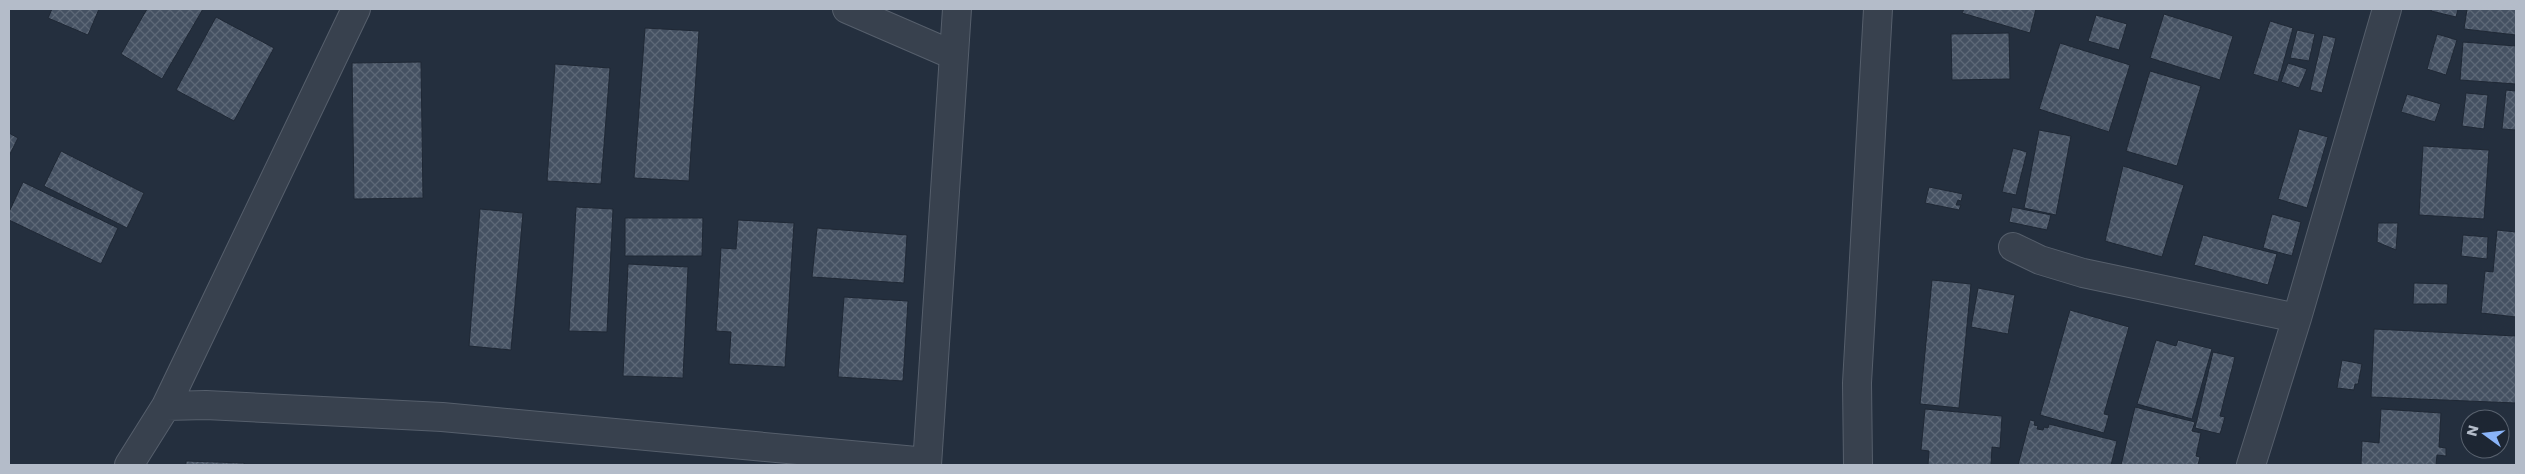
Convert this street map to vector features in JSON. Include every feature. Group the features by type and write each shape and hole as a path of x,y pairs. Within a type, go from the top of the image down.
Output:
{"street":[{"path":"129,465 166,406 356,9"},
{"path":"847,9 954,55"},
{"path":"166,406 206,405 442,417 927,464 957,9"},
{"path":"1858,465 1857,383 1878,9"},
{"path":"2251,465 2298,318 2386,9"},
{"path":"2013,247 2040,260 2083,274 2298,318"}],"building":[{"path":"52,9 99,9 88,35 48,18"},
{"path":"147,9 203,9 162,79 121,54"},
{"path":"1964,9 2036,9 2030,33 1962,13"},
{"path":"2432,9 2458,9 2456,17 2431,11"},
{"path":"2467,9 2516,9 2516,35 2464,29"},
{"path":"2164,14 2233,36 2220,80 2150,58"},
{"path":"2096,15 2127,24 2119,50 2088,41"},
{"path":"216,17 274,48 234,121 176,90"},
{"path":"2270,21 2293,28 2278,82 2253,74"},
{"path":"645,28 699,31 689,181 634,178"},
{"path":"2297,30 2315,34 2309,61 2290,58"},
{"path":"2009,33 2010,79 1952,80 1951,34"},
{"path":"2437,34 2457,40 2446,75 2427,69"},
{"path":"2323,35 2336,38 2322,93 2310,90"},
{"path":"2463,42 2516,46 2516,84 2460,80"},
{"path":"2060,43 2130,65 2109,132 2039,109"},
{"path":"421,62 423,198 354,199 352,63"},
{"path":"2288,63 2307,69 2299,88 2281,82"},
{"path":"555,64 610,68 601,184 547,181"},
{"path":"2150,71 2201,86 2177,166 2126,151"},
{"path":"2506,90 2516,91 2516,130 2502,129"},
{"path":"2466,93 2488,95 2484,129 2462,126"},
{"path":"2407,94 2441,104 2435,122 2401,112"},
{"path":"2299,129 2328,137 2307,208 2278,199"},
{"path":"2039,130 2071,136 2056,215 2024,208"},
{"path":"9,133 18,138 9,156"},
{"path":"2423,146 2489,150 2484,219 2419,215"},
{"path":"2013,148 2027,152 2016,195 2002,192"},
{"path":"61,151 144,193 127,228 44,186"},
{"path":"2123,166 2184,185 2162,257 2105,241"},
{"path":"23,182 118,228 101,264 9,220 9,212"},
{"path":"1929,187 1963,194 1961,201 1958,200 1956,205 1961,205 1959,210 1925,203"},
{"path":"576,207 613,209 607,332 569,331"},
{"path":"2012,207 2051,215 2047,230 2009,222"},
{"path":"480,209 523,213 511,350 469,346"},
{"path":"2272,214 2301,222 2292,256 2263,248"},
{"path":"625,218 703,218 702,256 625,256"},
{"path":"738,220 794,223 785,367 729,364 731,332 716,331 721,248 736,249"},
{"path":"2378,223 2398,223 2396,250 2377,242"},
{"path":"817,228 907,235 904,283 812,277"},
{"path":"2497,230 2516,232 2516,317 2481,313 2485,271 2493,272"},
{"path":"2203,235 2277,254 2268,285 2194,265"},
{"path":"2463,235 2488,237 2487,259 2461,256"},
{"path":"628,264 688,267 683,378 623,376"},
{"path":"1932,280 1971,284 1959,408 1920,404"},
{"path":"2414,283 2448,284 2447,304 2413,304"},
{"path":"1978,288 2015,295 2008,334 1971,327"},
{"path":"844,297 908,301 903,381 838,377"},
{"path":"2070,310 2129,327 2104,414 2109,415 2104,433 2040,415"},
{"path":"2374,329 2516,336 2516,403 2371,397"},
{"path":"2156,340 2176,346 2178,340 2212,349 2192,419 2137,404"},
{"path":"2213,352 2235,357 2220,416 2225,417 2220,434 2195,428"},
{"path":"2342,360 2362,364 2358,384 2355,384 2354,390 2337,388"},
{"path":"2135,407 2195,422 2192,431 2201,433 2196,456 2200,457 2198,465 2121,465"},
{"path":"1925,409 2002,416 2000,448 1992,447 1991,465 1928,465 1929,451 1921,450"},
{"path":"2381,409 2441,413 2439,447 2446,448 2446,456 2437,455 2436,465 2361,465 2362,441 2379,443"},
{"path":"2030,420 2035,421 2034,425 2038,426 2037,429 2043,430 2044,427 2048,428 2049,424 2117,441 2111,465 2018,465"},
{"path":"186,461 244,463 244,465 186,465"}]}
